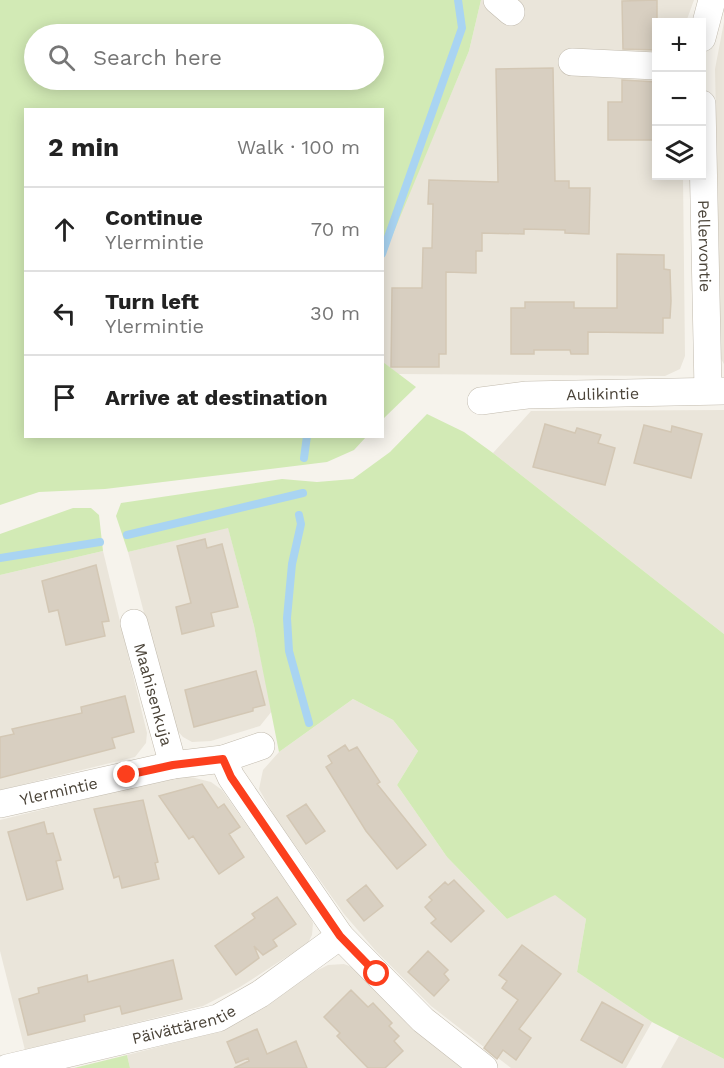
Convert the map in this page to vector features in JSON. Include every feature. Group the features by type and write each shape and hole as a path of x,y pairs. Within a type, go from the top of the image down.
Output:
{"street":[{"path":"706,21 711,0"},
{"path":"572,62 652,66"},
{"name":"Pellervontie","path":"703,126 716,390"},
{"name":"Aulikintie","path":"481,401 527,395 716,390"},
{"name":"Maahisenkuja","path":"134,623 173,765"},
{"name":"Ylermintie","path":"0,804 173,765 223,759 261,746"},
{"path":"223,759 231,777 340,936 423,1020 484,1068"},
{"name":"Päivättärentie","path":"7,1068 218,1018 260,994 340,936"}],"shaded area":[{"path":"481,0 694,0 687,18 652,18 652,180 683,180 685,356 680,369 665,376 398,374 384,363 384,253 469,51"},
{"path":"724,22 724,364 721,359 715,69"},
{"path":"724,410 724,634 493,453 531,411"},
{"path":"228,527 254,626 272,711 260,726 211,741 192,742 183,737 174,727 128,552"},
{"path":"103,551 147,733 146,743 135,757 0,790 0,575"},
{"path":"353,699 393,720 418,751 397,785 447,857 507,919 555,894 586,919 577,972 652,1022 626,1068 511,1068 431,1006 376,951 344,914 275,817 259,789 263,770 279,752"},
{"path":"183,775 211,782 222,790 306,909 313,923 312,935 308,943 240,987 203,1006 25,1050 0,951 0,820"},
{"path":"344,964 352,967 465,1068 130,1068 127,1055 213,1033 264,1008 314,972 328,965"},
{"path":"679,1036 724,1059 724,1068 661,1068"}],"green space":[{"path":"0,0 481,0 469,51 384,256 384,108 24,108 24,438 365,438 354,450 327,462 105,489 39,492 0,505"},
{"path":"384,363 416,387 384,418"},
{"path":"427,414 464,432 493,453 724,634 724,1059 652,1022 577,972 586,919 555,895 507,919 447,857 397,785 418,751 393,720 353,699 279,752 254,626 228,528 128,552 116,516 121,503 282,479 317,482 353,479 390,452"},
{"path":"73,508 91,508 99,515 103,551 0,575 0,534"},
{"path":"127,1055 130,1068 74,1068"}],"building":[{"path":"657,0 657,18 652,18 652,50 623,49 622,1"},
{"path":"553,68 555,181 569,181 569,188 590,188 589,234 565,233 565,230 524,229 524,234 482,233 482,251 476,251 476,273 446,272 446,354 439,354 439,367 391,367 392,288 422,288 423,248 432,248 433,204 428,204 429,180 498,182 496,69"},
{"path":"622,80 652,82 652,140 608,140 608,102 622,102"},
{"path":"617,254 664,255 664,269 670,270 671,301 670,318 663,318 663,333 588,332 588,354 571,354 570,350 534,350 534,354 511,354 511,308 525,308 525,302 574,302 574,308 617,308"},
{"path":"545,424 575,433 577,428 601,435 598,443 615,448 605,485 533,467"},
{"path":"644,425 671,432 672,426 702,434 691,478 634,463"},
{"path":"205,539 207,548 222,544 238,607 211,613 214,626 182,634 176,607 191,603 177,546"},
{"path":"96,565 109,621 102,622 105,636 66,645 58,610 49,612 42,581"},
{"path":"256,671 265,705 253,708 253,711 194,727 185,690"},
{"path":"125,696 134,732 112,738 115,748 0,778 0,737 14,734 12,729 82,713 81,707"},
{"path":"345,745 349,751 357,747 380,782 377,784 426,845 397,869 366,831 326,767 332,763 328,756"},
{"path":"202,784 218,808 224,804 240,827 229,834 244,857 219,874 193,836 189,839 159,796"},
{"path":"143,800 158,862 155,863 159,879 122,888 119,876 114,878 94,809"},
{"path":"306,804 325,831 306,844 287,816"},
{"path":"44,822 47,834 53,833 61,860 56,861 63,889 27,900 8,832"},
{"path":"454,880 484,911 451,942 431,923 436,919 425,907 432,900 429,897 445,882 448,885"},
{"path":"366,885 383,906 364,921 347,900"},
{"path":"277,897 296,924 273,940 277,946 263,955 254,946 259,958 236,975 215,946 255,918 252,914"},
{"path":"522,945 561,974 519,1029 531,1038 516,1060 503,1050 497,1059 484,1048 518,1000 502,988 507,981 499,975"},
{"path":"428,951 448,970 444,974 449,980 434,996 408,972"},
{"path":"173,960 182,999 122,1014 120,1006 84,1015 85,1021 28,1035 19,999 39,993 38,988 87,975 88,982"},
{"path":"351,990 368,1007 373,1003 392,1023 389,1026 399,1036 394,1041 403,1051 385,1068 368,1068 337,1036 340,1033 324,1017"},
{"path":"602,1002 643,1025 622,1063 581,1040"},
{"path":"257,1029 267,1054 296,1041 307,1068 234,1068 249,1061 248,1058 236,1063 227,1042"}],"waterway":[{"path":"384,248 462,28 458,0"},
{"path":"304,458 307,438"},
{"path":"127,535 303,493"},
{"path":"299,515 301,524 292,564 287,618 289,651 309,723"},
{"path":"0,558 100,542"}],"route":[{"path":"127,775 173,765 223,759 231,777 340,936 377,974"}]}
